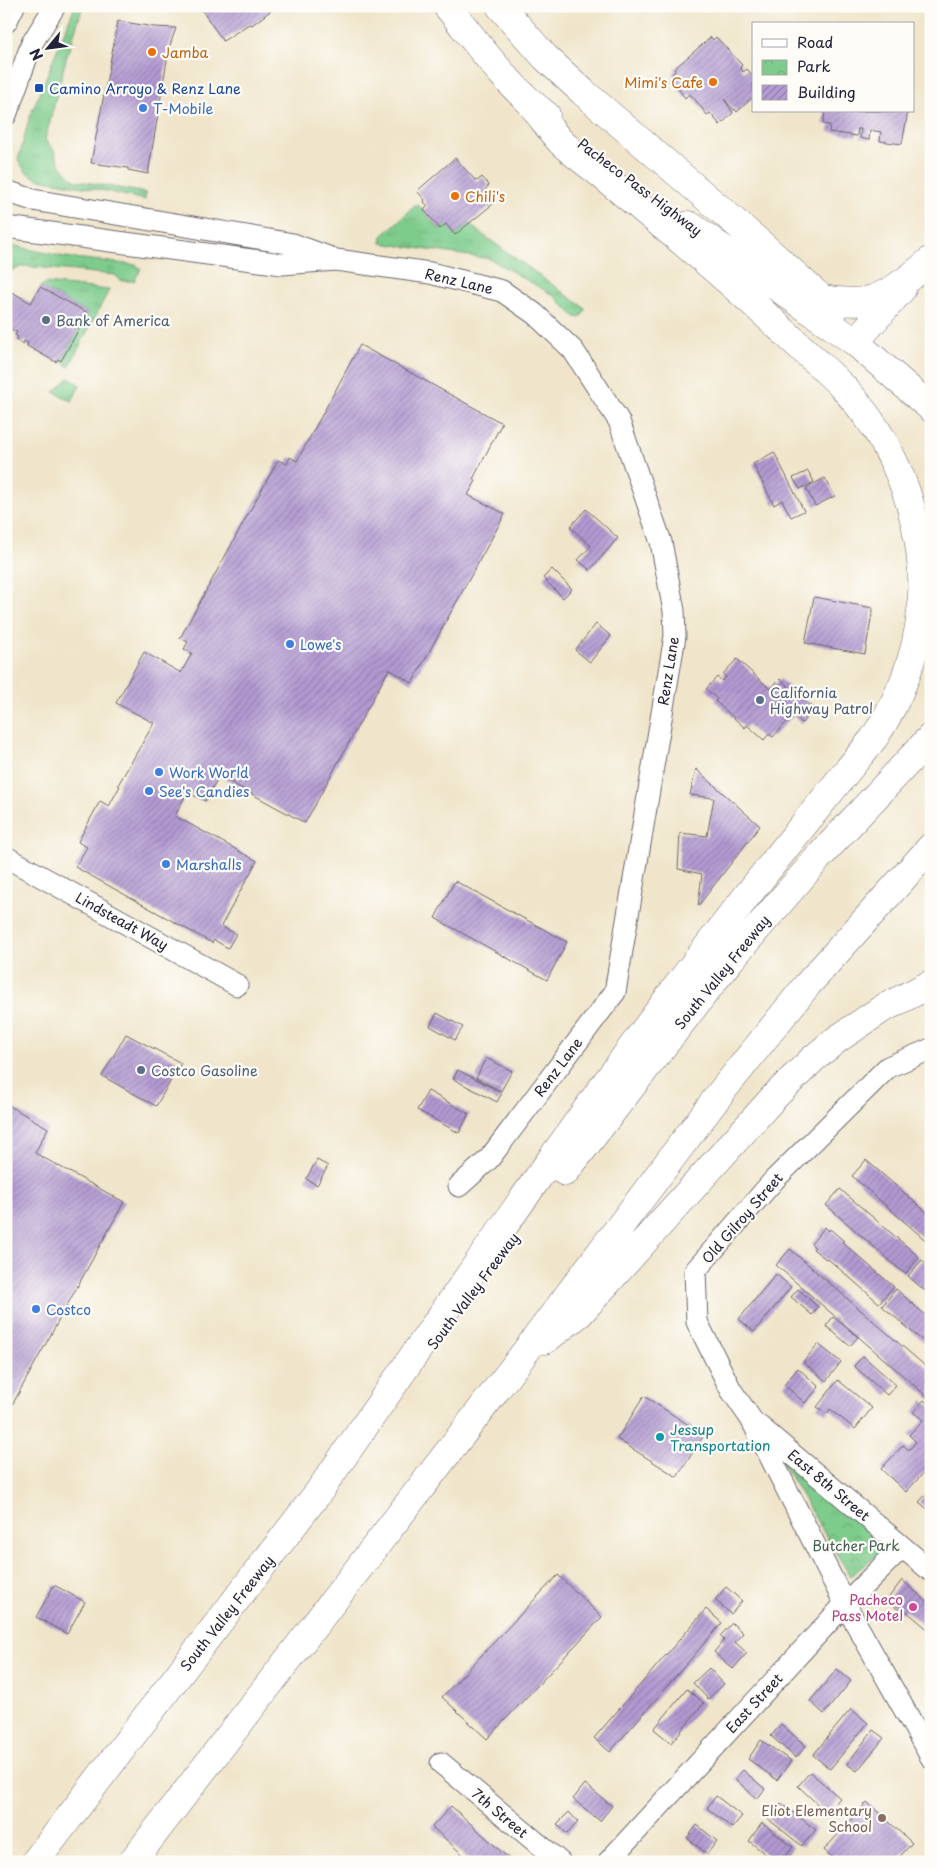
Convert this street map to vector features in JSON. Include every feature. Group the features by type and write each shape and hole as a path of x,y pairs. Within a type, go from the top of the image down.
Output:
{"highway":[{"name":"Pacheco Pass Highway","path":"447,6 505,76 532,105 714,244 856,342 931,408"},
{"name":"Pacheco Pass Highway","path":"500,6 545,56 582,92 755,239 822,299 856,342"},
{"path":"313,1500 592,1103 686,974 874,738 890,714 907,674 917,642 922,617 923,572 917,528 908,493 883,441 862,412 843,388 739,289 562,142 532,105"},
{"path":"822,299 847,302 867,300 883,294 924,266"},
{"path":"856,342 924,266"},
{"path":"818,858 931,723"},
{"name":"South Valley Freeway","path":"35,1862 680,1022 730,960 818,858 931,737"},
{"path":"132,1862 520,1359 681,1144 766,1036 814,977 931,847"},
{"path":"520,1359 579,1314 775,1096 814,1058 836,1040 882,1009 931,984"}],"street":[{"path":"6,22 14,6"},
{"path":"6,114 32,43 55,6"},
{"name":"Renz Lane","path":"6,191 33,200 294,244 336,260"},
{"name":"Renz Lane","path":"6,226 282,264 336,260 430,273 502,291 535,314 573,350 619,421 661,542 674,611 675,636 615,992 489,1159 459,1186"},
{"path":"124,243 144,238 187,242 200,240 206,237 212,230"},
{"name":"Lindsteadt Way","path":"6,857 237,985"},
{"name":"Old Gilroy Street","path":"931,1049 888,1067 774,1180 695,1271 697,1322 731,1390 751,1419 845,1604 931,1757"},
{"name":"East 8th Street","path":"751,1419 931,1571"},
{"name":"East Street","path":"608,1862 845,1604 902,1547"},
{"name":"7th Street","path":"441,1763 560,1862"}],"green space":[{"path":"75,6 83,6 66,59 45,140 54,150 60,165 74,180 146,193 145,200 38,179 26,172 18,160 29,119"},
{"path":"417,204 439,229 446,224 455,235 470,224 586,309 580,318 575,317 553,295 490,259 381,243 382,236"},
{"path":"6,244 65,257 136,265 141,269 134,281 121,281 115,275 25,266 12,270 6,281"},
{"path":"46,283 109,290 69,367 61,361 88,313 40,287"},
{"path":"69,378 80,385 72,401 54,392"},
{"name":"Butcher Park","path":"772,1446 890,1545 850,1576"}],"building":[{"path":"199,6 277,6 252,25 249,24 223,41"},
{"path":"118,21 154,27 176,28 169,48 148,174 128,170 128,168 91,163"},
{"name":"Mimi's Cafe","path":"711,37 713,40 716,37 742,65 740,67 743,72 747,69 752,75 752,98 737,112 724,99 733,113 720,125 710,113 707,115 693,97 689,94 685,98 672,80 675,77 672,74 675,71 674,69"},
{"path":"825,112 908,112 902,144 880,141 881,132 870,130 869,140 860,138 861,129 858,129 857,136 829,132 830,125 823,124"},
{"name":"Chili's","path":"455,158 475,180 477,181 482,177 489,185 484,191 494,203 455,235 446,224 440,229 424,210 428,206 417,191"},
{"name":"Bank of America","path":"40,287 88,313 61,361 58,359 56,362 27,346 28,343 24,341 23,344 16,340 18,337 15,335 17,332 6,327 6,303 12,292 31,303"},
{"path":"360,345 502,423 473,479 476,481 468,495 505,514 412,683 389,669 305,823 219,776 205,801 187,792 175,816 257,861 221,926 236,934 228,948 214,940 212,943 75,867 87,847 78,842 100,801 109,806 120,786 118,785 154,723 116,703 144,652 181,673 192,653 184,649 188,642 180,638 278,460 287,464 290,457 297,461"},
{"path":"774,452 804,511 791,517 782,500 774,505 753,464"},
{"path":"808,471 814,482 800,489 793,478"},
{"path":"825,478 835,496 815,506 806,488"},
{"path":"586,509 618,538 590,570 578,560 591,546 570,527"},
{"path":"552,569 572,589 563,598 543,578"},
{"path":"814,597 873,608 865,654 805,643"},
{"path":"596,624 611,636 590,662 575,650"},
{"name":"California Highway Patrol","path":"737,659 770,689 780,679 814,709 802,723 793,715 773,737 769,734 764,740 747,725 745,728 715,701 717,699 706,689 717,677 722,681 726,677 723,674"},
{"path":"696,769 760,826 698,906 702,874 678,869 680,833 707,836 714,798 690,795"},
{"path":"455,881 567,942 547,980 435,918"},
{"path":"437,1013 463,1027 455,1040 430,1026"},
{"name":"Costco Gasoline","path":"126,1034 181,1063 156,1106 102,1076"},
{"path":"486,1058 512,1071 501,1091 476,1078"},
{"path":"458,1070 502,1093 497,1102 453,1079"},
{"path":"428,1091 469,1114 459,1133 417,1110"},
{"name":"Costco","path":"6,1104 48,1128 35,1153 124,1202 6,1416"},
{"path":"317,1160 328,1166 317,1185 306,1179"},
{"path":"866,1160 931,1216 931,1245 852,1176"},
{"path":"840,1189 919,1257 905,1274 826,1205"},
{"path":"825,1227 844,1241 842,1242 894,1287 879,1303 828,1259 813,1249 815,1247 811,1244"},
{"path":"790,1249 931,1371 931,1400 776,1265"},
{"path":"922,1260 931,1268 931,1296 908,1276"},
{"path":"776,1274 791,1287 754,1332 739,1319"},
{"path":"798,1289 818,1307 812,1315 791,1297"},
{"path":"896,1289 931,1320 931,1348 882,1306"},
{"path":"833,1317 858,1337 850,1346 826,1326"},
{"path":"818,1344 841,1362 826,1381 803,1362"},
{"path":"863,1356 896,1385 887,1395 854,1366"},
{"path":"798,1368 819,1387 805,1403 784,1385"},
{"path":"838,1380 872,1408 855,1429 830,1409 827,1414 817,1407"},
{"name":"Jessup Transportation","path":"644,1396 704,1435 677,1477 617,1439"},
{"path":"924,1400 931,1406 931,1465 906,1492 881,1469 903,1445 909,1450 916,1442 909,1435 923,1420 913,1412"},
{"path":"931,1489 931,1512 919,1502"},
{"path":"558,1575 602,1617 487,1739 442,1697"},
{"name":"Pacheco Pass Motel","path":"902,1580 931,1605 931,1632 905,1610 902,1613 887,1600"},
{"path":"54,1585 85,1602 67,1634 36,1617"},
{"path":"726,1587 742,1601 731,1614 715,1600"},
{"path":"706,1609 722,1623 610,1752 594,1738"},
{"path":"732,1623 743,1633 735,1642 747,1653 733,1669 714,1652 724,1640 720,1636"},
{"path":"709,1668 724,1684 708,1699 693,1683"},
{"path":"837,1669 851,1681 824,1714 810,1701"},
{"path":"687,1689 704,1703 671,1743 654,1729"},
{"path":"851,1709 868,1723 830,1769 813,1755"},
{"path":"781,1724 806,1746 796,1758 771,1736"},
{"path":"873,1730 884,1738 857,1771 847,1764"},
{"path":"761,1740 791,1761 777,1780 748,1759"},
{"path":"743,1770 765,1789 757,1799 735,1779"},
{"path":"810,1772 840,1798 827,1813 798,1786"},
{"path":"585,1784 612,1806 600,1821 573,1799"},
{"path":"716,1796 742,1816 732,1828 707,1808"},
{"path":"867,1802 912,1843 895,1862 838,1862 824,1850"},
{"path":"781,1803 816,1830 802,1846 768,1819"},
{"path":"451,1806 513,1862 471,1862 432,1827"},
{"path":"569,1812 578,1822 567,1834 557,1824"},
{"path":"762,1823 793,1847 782,1862 775,1862 749,1841"},
{"path":"697,1825 717,1841 707,1854 687,1838"}],"place":[{"name":"Jamba","path":"152,52"},
{"name":"Mimi's Cafe","path":"713,82"},
{"name":"Camino Arroyo & Renz Lane","path":"39,88"},
{"name":"T-Mobile","path":"143,108"},
{"name":"Chili's","path":"455,196"},
{"name":"Bank of America","path":"46,320"},
{"name":"Lowe's","path":"290,644"},
{"name":"California Highway Patrol","path":"760,700"},
{"name":"Work World","path":"159,772"},
{"name":"See's Candies","path":"149,791"},
{"name":"Marshalls","path":"166,864"},
{"name":"Costco Gasoline","path":"141,1070"},
{"name":"Costco","path":"36,1309"},
{"name":"Jessup Transportation","path":"660,1437"},
{"name":"Pacheco Pass Motel","path":"913,1607"},
{"name":"Eliot Elementary School","path":"882,1818"}]}
